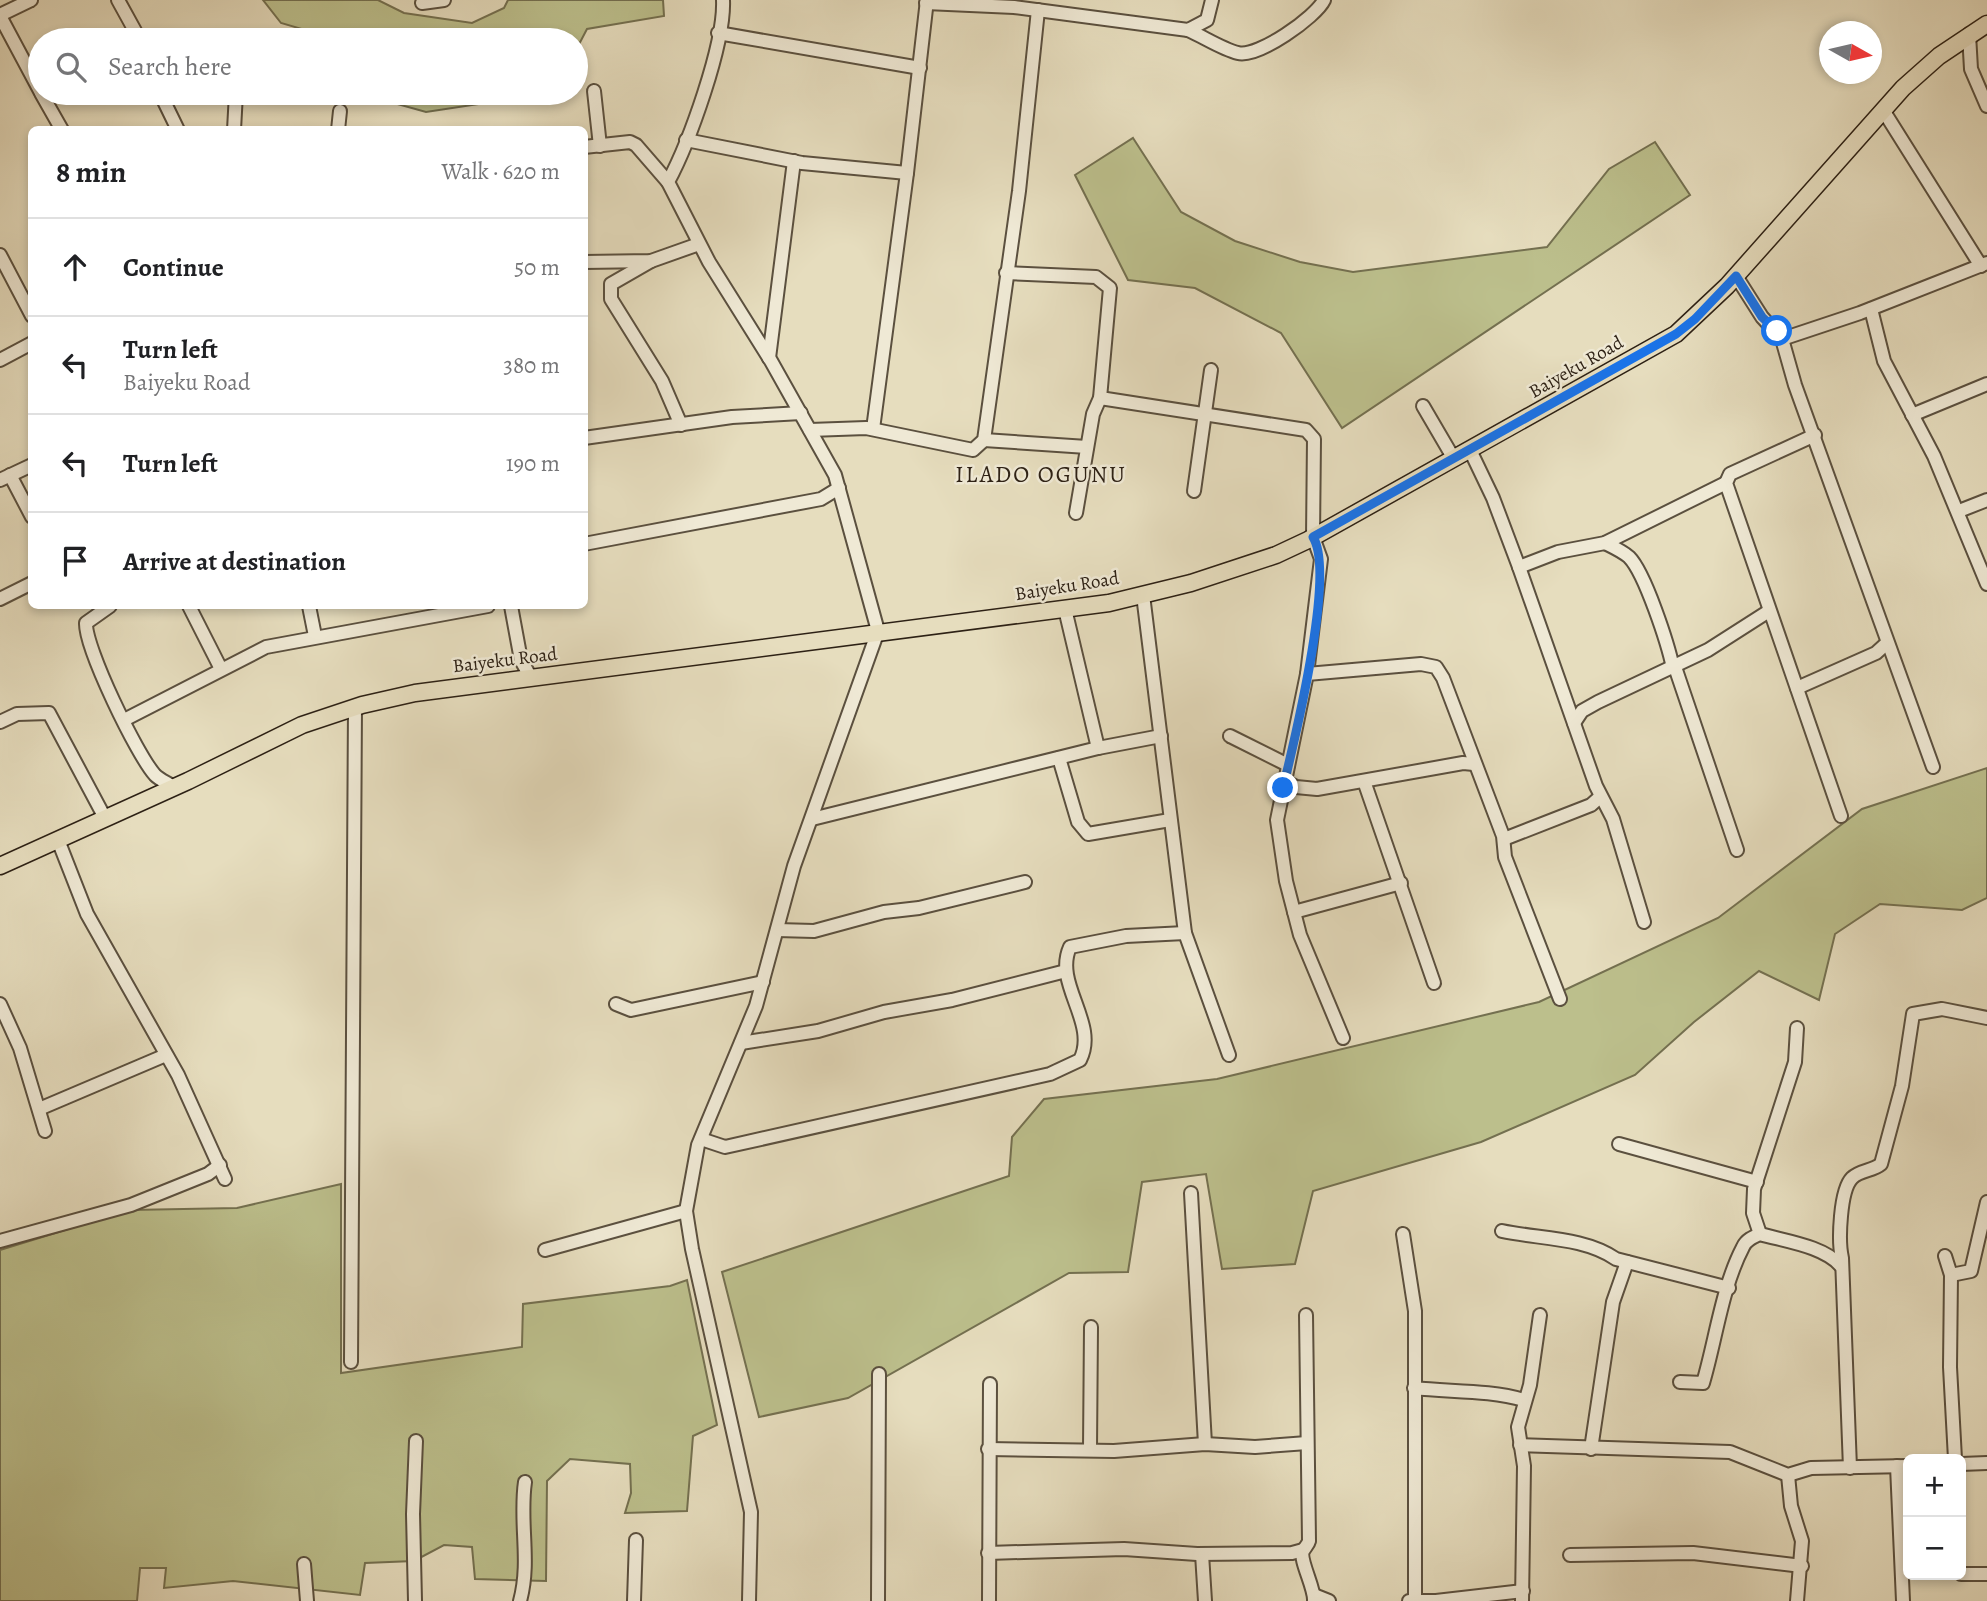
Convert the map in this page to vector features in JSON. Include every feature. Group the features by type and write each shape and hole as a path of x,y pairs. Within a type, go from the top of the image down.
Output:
{"main road":[{"name":"Baiyeku Road","path":"0,866 173,788 302,725 355,707 415,693 878,631 1065,609 1143,595 1276,555 1313,537 1676,334 1695,319 1736,276 1883,110 1939,56 1987,24"}],"street":[{"path":"28,68 0,15 31,0"},
{"path":"118,0 136,28"},
{"path":"422,3 444,0"},
{"path":"668,183 686,140 718,33 723,0"},
{"path":"1188,30 1207,20 1212,0"},
{"path":"873,429 907,173 926,2 1038,10 1188,30 1238,53 1248,53 1261,50 1318,11 1324,0"},
{"path":"810,430 873,429 916,441 973,450 984,440 1038,10"},
{"path":"718,33 920,68"},
{"path":"1969,34 1971,69 1987,106"},
{"path":"594,91 600,146"},
{"path":"48,105 60,126"},
{"path":"166,105 176,126"},
{"path":"234,126 235,105"},
{"path":"1782,339 1871,309 1984,264 1883,110"},
{"path":"338,126 340,111"},
{"path":"686,140 793,161 907,173"},
{"path":"588,147 630,142 636,145 668,183 699,244 769,358 835,475 878,631 794,866 763,982 701,1139 686,1212 706,1317 751,1512 749,1601"},
{"path":"769,358 793,161"},
{"path":"681,425 663,380 611,299 611,284 651,261 699,244"},
{"path":"0,256 28,308"},
{"path":"588,262 651,261"},
{"path":"1006,273 1096,277 1110,288 1100,398 1093,414 1076,513"},
{"path":"1736,276 1762,317 1782,339 1933,767"},
{"path":"1871,309 1884,361 1959,511 1987,584"},
{"path":"0,359 28,345"},
{"path":"1194,491 1211,370"},
{"path":"1912,415 1987,384"},
{"path":"1100,398 1311,433 1314,439 1313,537 1321,559 1307,674 1277,820 1294,912 1302,940 1343,1038"},
{"path":"1423,406 1454,458"},
{"path":"588,437 732,417 801,413"},
{"path":"1519,567 1558,552 1605,543 1726,483 1730,474 1815,435"},
{"path":"984,440 1087,447"},
{"path":"1470,450 1493,498 1519,567 1600,797 1613,819 1644,922"},
{"path":"28,467 5,477 28,511"},
{"path":"1726,483 1767,617 1797,688 1841,816"},
{"path":"588,543 821,499 839,488"},
{"path":"821,499 844,505"},
{"path":"1959,511 1987,500"},
{"path":"1605,543 1622,552 1634,564 1664,629 1674,667 1737,850"},
{"path":"0,599 28,585"},
{"path":"1143,595 1185,933 1229,1055"},
{"path":"105,609 90,617 85,625 93,655 124,720 155,774 173,788"},
{"path":"190,609 221,669"},
{"path":"310,609 315,636"},
{"path":"124,720 259,650 315,636 471,609"},
{"path":"512,609 524,678"},
{"path":"1065,609 1098,748"},
{"path":"1574,723 1583,711 1674,667 1767,617"},
{"path":"1797,688 1876,653 1887,642"},
{"path":"1307,674 1430,664 1443,678 1469,760 1504,839 1505,857 1560,999"},
{"path":"351,1363 355,707"},
{"path":"1568,708 1583,711"},
{"path":"0,722 17,714 39,711 49,713 105,818"},
{"path":"812,819 1098,748 1161,736"},
{"path":"1230,736 1288,765"},
{"path":"1059,758 1078,822 1088,834 1170,820"},
{"path":"1284,781 1296,787 1317,789 1469,760"},
{"path":"155,774 155,796"},
{"path":"1364,781 1434,983"},
{"path":"1504,839 1591,805 1600,797"},
{"path":"58,840 87,915 166,1055 225,1179"},
{"path":"777,930 814,931 884,912 919,908 1025,882"},
{"path":"1294,912 1401,883"},
{"path":"701,1139 725,1147 785,1135 975,1090 1022,1082 1080,1060 1085,1041 1066,971 1067,953 1072,945 1159,933 1185,933"},
{"path":"741,1043 818,1031 884,1012 952,1000 1066,971"},
{"path":"616,1004 631,1010 763,982"},
{"path":"0,1004 20,1048 45,1131"},
{"path":"1850,1468 1839,1243 1846,1185 1860,1172 1877,1167 1885,1150 1902,1086 1913,1014 1942,1009 1987,1018"},
{"path":"1759,1234 1753,1213 1756,1182 1795,1062 1797,1028"},
{"path":"39,1109 166,1055"},
{"path":"1619,1144 1756,1182"},
{"path":"0,1241 131,1205 208,1174 220,1164"},
{"path":"1191,1194 1205,1444"},
{"path":"1951,1275 1971,1270 1987,1202"},
{"path":"545,1250 686,1212"},
{"path":"1502,1231 1578,1244 1627,1262 1729,1287"},
{"path":"1404,1234 1415,1311 1411,1600 1522,1596 1524,1466 1518,1427 1540,1315"},
{"path":"1759,1234 1824,1254 1840,1266"},
{"path":"1680,1382 1703,1382 1729,1287 1744,1244 1759,1234"},
{"path":"1824,1254 1839,1243"},
{"path":"1945,1256 1951,1275 1950,1367 1955,1454"},
{"path":"1591,1449 1613,1303 1627,1262"},
{"path":"1300,1554 1309,1541 1306,1315"},
{"path":"1090,1448 1091,1327"},
{"path":"878,1601 879,1374"},
{"path":"989,1601 990,1384"},
{"path":"1414,1388 1488,1392 1524,1400"},
{"path":"415,1601 416,1441"},
{"path":"988,1449 1090,1448 1114,1451 1205,1444 1255,1447 1307,1444"},
{"path":"1520,1445 1730,1452 1788,1475 1811,1468 1903,1466"},
{"path":"1966,1464 1987,1463"},
{"path":"1788,1475 1791,1506 1800,1527 1802,1566 1797,1601"},
{"path":"520,1601 527,1572 521,1508 525,1482"},
{"path":"634,1601 636,1540"},
{"path":"988,1553 1135,1549 1202,1554 1300,1554"},
{"path":"1570,1555 1693,1553 1802,1566"},
{"path":"1202,1554 1205,1601"},
{"path":"1300,1554 1319,1599 1329,1601"},
{"path":"304,1564 307,1601"},
{"path":"1966,1574 1987,1574"},
{"path":"1903,1601 1904,1580"}],"green space":[{"path":"263,0 378,0 404,13 472,23 504,8 508,0 663,0 664,16 588,29 298,28 281,23"},
{"path":"401,105 472,105 426,112"},
{"path":"1133,138 1181,212 1235,241 1300,262 1353,272 1547,247 1609,169 1655,142 1690,195 1342,428 1281,333 1195,288 1128,280 1075,175"},
{"path":"1987,768 1987,898 1962,910 1880,904 1835,934 1819,1000 1759,971 1694,1022 1635,1075 1481,1142 1313,1191 1295,1264 1222,1269 1206,1174 1142,1182 1128,1272 1069,1273 848,1398 759,1417 722,1272 1009,1176 1012,1137 1044,1099 1217,1079 1539,1002 1718,918 1862,809"},
{"path":"341,1184 341,1373 522,1347 523,1304 670,1286 687,1280 717,1425 693,1436 687,1511 625,1513 631,1493 630,1464 570,1459 547,1481 546,1581 475,1579 472,1547 444,1545 414,1561 365,1563 360,1595 233,1581 164,1588 166,1568 140,1568 137,1601 0,1601 0,1250 130,1210 237,1208"}],"district":[{"name":"ILADO OGUNU","path":"1041,474"}],"route":[{"path":"1283,788 1316,618 1321,559 1313,537 1500,435 1676,334 1695,319 1736,276 1762,317 1777,331"}]}
